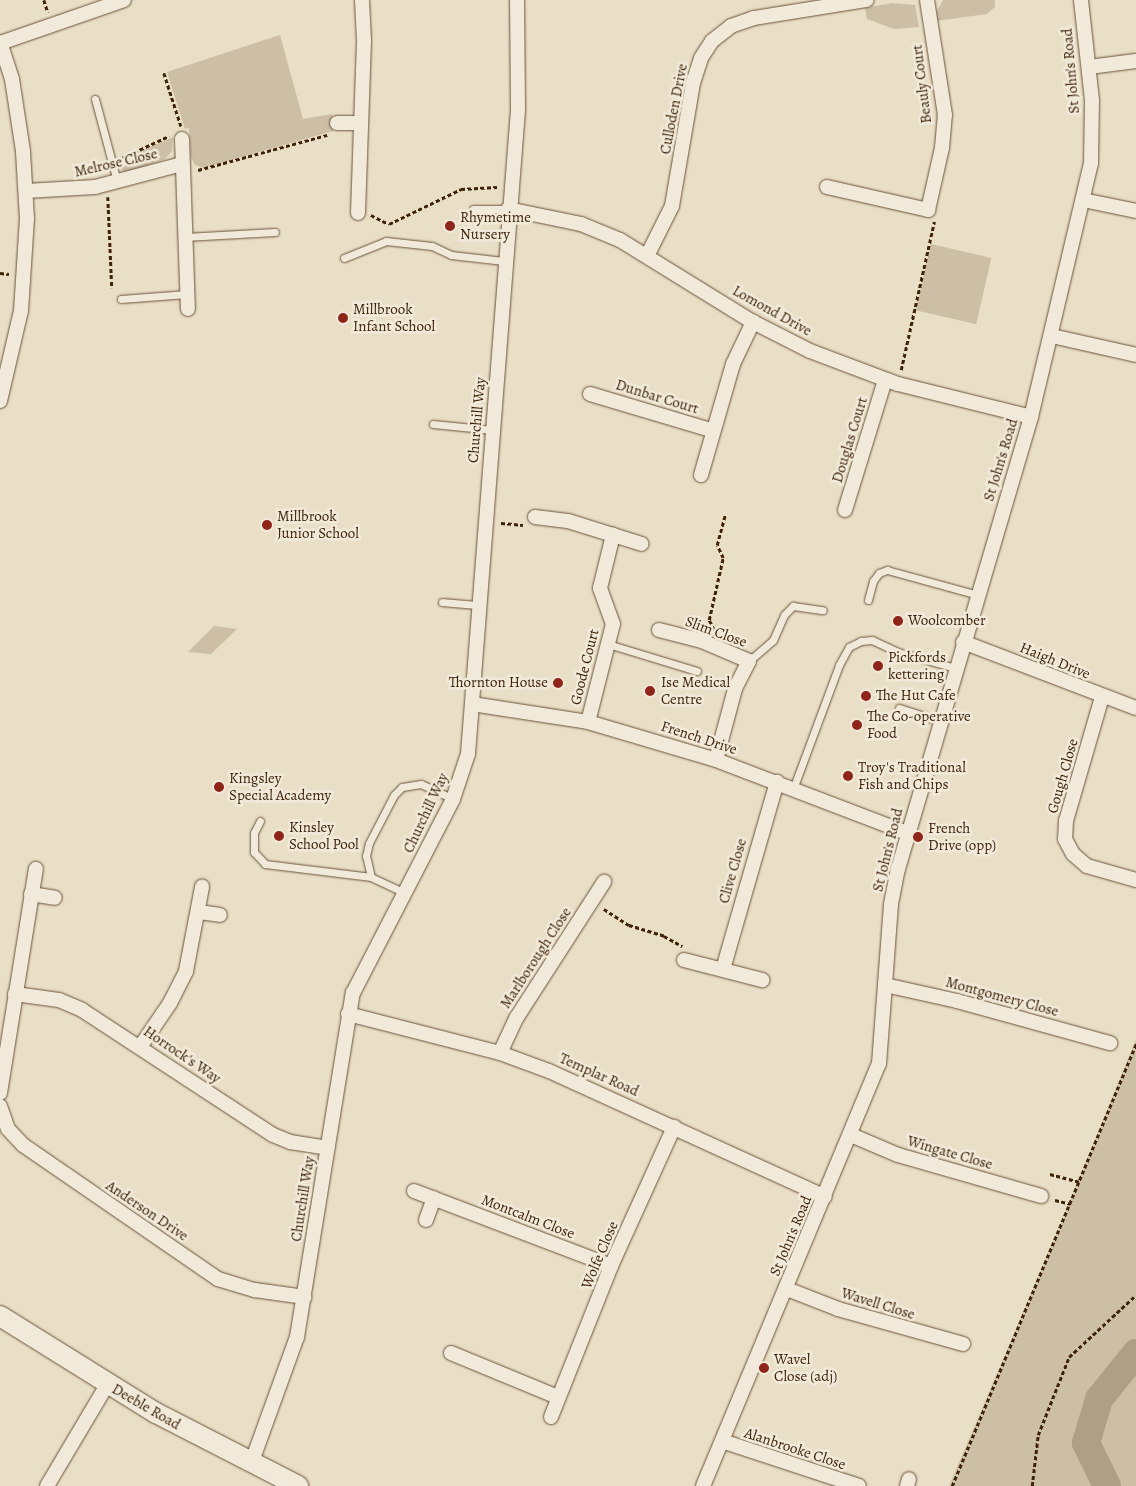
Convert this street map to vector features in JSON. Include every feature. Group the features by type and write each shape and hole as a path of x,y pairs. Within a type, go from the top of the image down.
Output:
{"street":[{"path":"0,401 13,355 26,274 26,191 12,79 0,43 124,0"},
{"path":"358,213 364,40 362,0"},
{"name":"Churchill Way","path":"251,1464 288,1366 305,1297 348,1014 362,972 452,799 468,754 504,260 518,110 516,0"},
{"name":"Culloden Drive","path":"648,254 672,206 693,83 701,58 712,41 742,21 867,0"},
{"name":"Beauly Court","path":"927,0 945,115 942,148 928,210"},
{"name":"St John's Road","path":"703,1486 851,1135 878,1064 891,904 907,833 1031,417 1052,336 1091,164 1092,132 1089,67 1081,0"},
{"path":"1089,67 1136,61"},
{"path":"337,123 361,123"},
{"path":"180,135 188,309"},
{"name":"Melrose Close","path":"26,191 80,189 183,169"},
{"path":"827,187 928,210"},
{"path":"1083,200 1136,211"},
{"name":"Lomond Drive","path":"508,209 581,224 648,254 753,322 810,351 891,382 1031,417"},
{"name":"Dunbar Court","path":"701,475 733,364 753,322"},
{"path":"1052,336 1136,354"},
{"name":"Douglas Court","path":"845,510 891,382"},
{"name":"Dunbar Court","path":"590,394 714,431"},
{"path":"535,517 568,521 642,544"},
{"name":"Goode Court","path":"588,722 613,624 600,588 613,535"},
{"name":"Slim Close","path":"659,630 711,645 749,661 735,689 716,760"},
{"name":"Haigh Drive","path":"963,642 1102,697 1136,708"},
{"name":"Gough Close","path":"1102,697 1066,821 1065,839 1072,854 1087,866 1136,880"},
{"name":"French Drive","path":"472,704 588,722 716,760 907,833"},
{"name":"Clive Close","path":"723,970 777,782"},
{"path":"0,1093 36,870"},
{"name":"Marlborough Close","path":"500,1054 516,1016 604,882"},
{"path":"140,1047 180,986 191,955 202,887"},
{"path":"32,894 55,898"},
{"path":"199,912 220,915"},
{"path":"687,960 762,980"},
{"name":"Montgomery Close","path":"885,985 948,998 1110,1043"},
{"name":"Horrock's Way","path":"15,994 70,1004 140,1047 273,1135 290,1142 328,1148"},
{"name":"Templar Road","path":"348,1014 500,1054 583,1085 825,1197"},
{"name":"Anderson Drive","path":"0,1106 8,1129 22,1145 218,1279 248,1288 305,1297"},
{"name":"Wolfe Close","path":"551,1417 612,1266 674,1127"},
{"name":"Wingate Close","path":"851,1135 898,1155 1041,1196"},
{"name":"Montcalm Close","path":"414,1191 612,1266"},
{"path":"426,1220 434,1198"},
{"name":"Wavell Close","path":"786,1289 838,1309 963,1344"},
{"name":"Deeble Road","path":"0,1316 106,1384 251,1464 298,1486"},
{"path":"451,1353 558,1397"},
{"path":"47,1486 106,1384"},
{"name":"Alanbrooke Close","path":"722,1442 858,1486"}],"lane":[{"path":"95,99 112,163 112,183"},
{"path":"473,209 508,209"},
{"path":"185,237 275,232"},
{"path":"344,258 386,241 432,246 451,255 504,260"},
{"path":"121,299 187,294"},
{"path":"433,424 493,430"},
{"path":"868,600 873,581 879,573 887,570 978,595"},
{"path":"442,602 479,605"},
{"path":"749,661 772,640 784,615 794,606 799,604 823,610"},
{"path":"793,789 838,665 849,647 861,641 872,640 898,652 955,668"},
{"path":"608,644 697,671"},
{"path":"899,708 940,721"},
{"path":"371,877 366,850 398,791 413,784 421,784 452,799"},
{"path":"260,822 254,833 254,852 265,864 371,877 405,892"}],"path":[{"path":"44,0 48,13"},
{"path":"112,163 180,135 164,73"},
{"path":"183,169 334,133 337,123"},
{"path":"112,183 112,288"},
{"path":"358,213 389,224 462,189 497,187"},
{"path":"891,382 936,212 928,210"},
{"path":"711,645 714,629 709,620 723,558 717,545 725,515"},
{"path":"499,523 533,526 535,517"},
{"path":"592,901 629,925 664,936 689,950 687,960"},
{"path":"952,1486 1136,1042"},
{"path":"1050,1174 1079,1182"},
{"path":"1032,1486 1038,1435 1069,1357 1136,1295"}],"shaded area":[{"path":"943,0 995,0 995,7 987,14 936,21 937,11"},
{"path":"892,3 915,5 919,27 894,29 867,19 865,8"},
{"path":"280,35 303,119 332,114 333,131 203,168 195,165 191,157 189,128 185,129 167,72"},
{"path":"173,137 172,151 165,159 126,173 120,168 117,162"},
{"path":"931,244 991,258 976,324 916,310"},
{"path":"214,626 237,629 211,654 188,652"},
{"path":"1136,1039 1136,1486 949,1486 1065,1214"}],"waterway":[{"path":"1107,1486 1086,1443 1099,1399 1136,1353"}],"place":[{"name":"Rhymetime Nursery","path":"450,226"},
{"name":"Millbrook Infant School","path":"343,318"},
{"name":"Millbrook Junior School","path":"267,525"},
{"name":"Woolcomber","path":"898,621"},
{"name":"Pickfords kettering","path":"878,666"},
{"name":"Thornton House","path":"558,683"},
{"name":"Ise Medical Centre","path":"650,691"},
{"name":"The Hut Cafe","path":"866,696"},
{"name":"The Co-operative Food","path":"857,725"},
{"name":"Troy's Traditional Fish and Chips","path":"848,776"},
{"name":"Kingsley Special Academy","path":"219,787"},
{"name":"Kinsley School Pool","path":"279,836"},
{"name":"French Drive (opp)","path":"918,837"},
{"name":"Wavel Close (adj)","path":"764,1368"}]}
